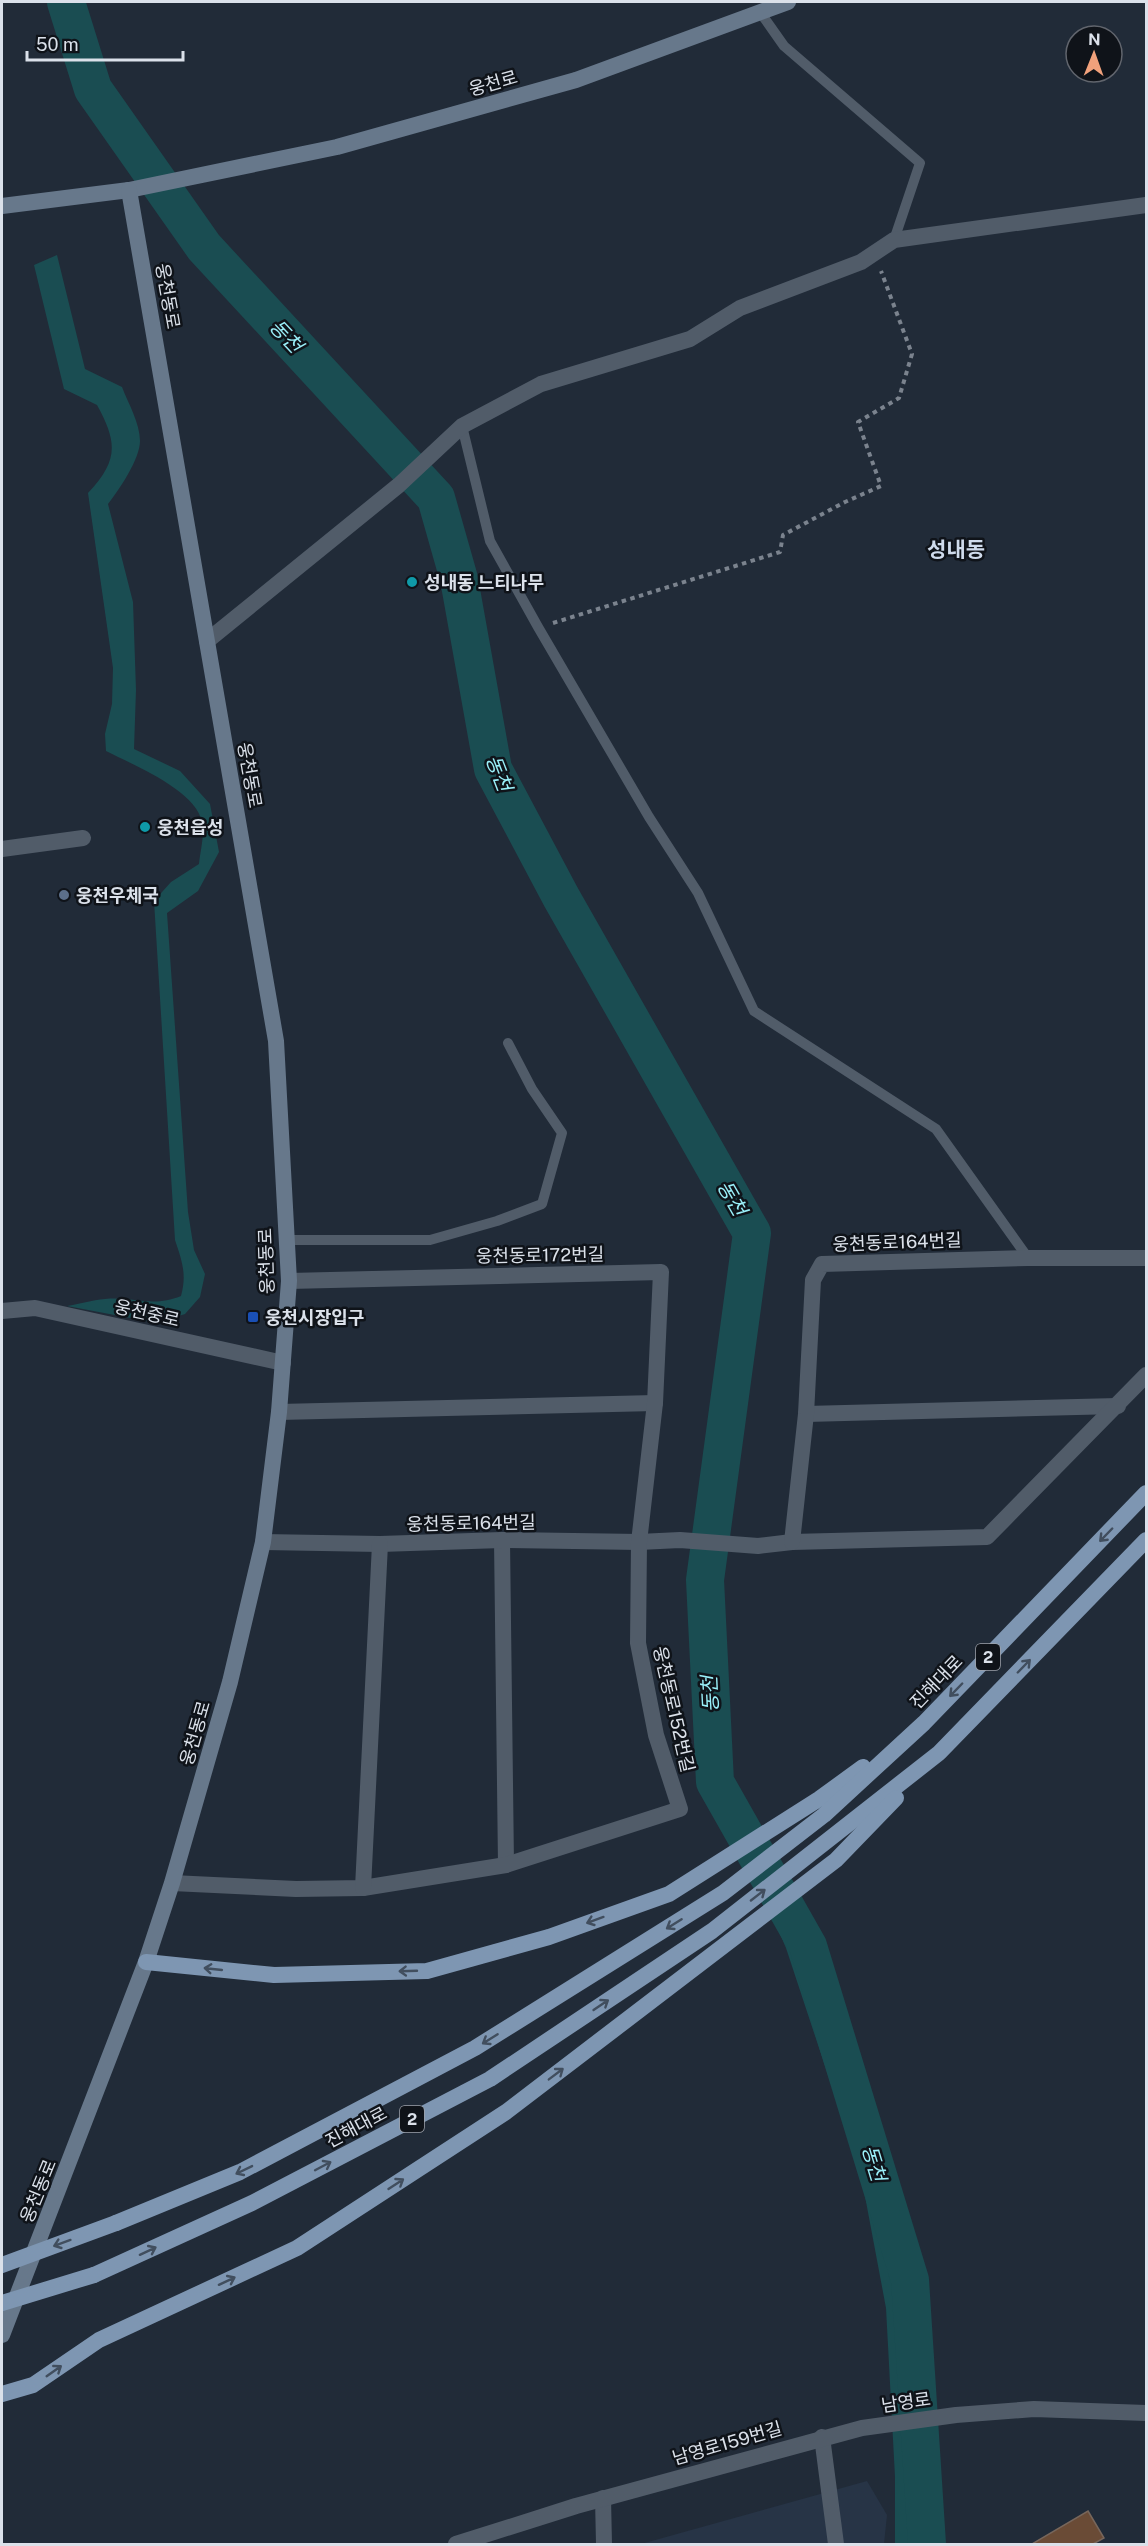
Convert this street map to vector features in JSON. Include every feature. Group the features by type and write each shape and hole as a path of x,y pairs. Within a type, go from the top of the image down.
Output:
{"highway":[{"name":"진해대로","path":"2,2265 116,2223 240,2172 475,2048 723,1893 821,1807 924,1723 1146,1493"},
{"name":"2","path":"939,1754 1146,1540"},
{"name":"진해대로","path":"2,2303 94,2275 252,2203 490,2079 712,1931 939,1754"},
{"path":"2,2394 33,2385 99,2340 297,2248 506,2112 836,1860 939,1754"},
{"path":"146,1962 274,1975 428,1971 549,1937 669,1894 723,1860 821,1807"}],"main road":[{"name":"웅천로","path":"129,190 337,147 576,80 788,2"},
{"path":"2,207 129,190"},
{"name":"웅천동로","path":"2,2335 146,1962 172,1883 230,1682 263,1542 279,1412 289,1281 276,1041 129,190"}],"street":[{"path":"207,641 399,485 462,426 541,384 690,339 740,308 861,262 890,243 1146,204"},
{"path":"2,849 83,838"},
{"name":"웅천동로164번길","path":"263,1542 380,1544 502,1540 639,1542 680,1540 758,1546 792,1542 806,1414 813,1280 822,1264 1028,1258 1146,1258"},
{"name":"웅천동로172번길","path":"289,1281 661,1272 655,1403 639,1542"},
{"name":"웅천중로","path":"2,1311 35,1308 283,1363"},
{"path":"792,1542 987,1537 1146,1375"},
{"path":"279,1412 655,1403"},
{"path":"806,1414 1118,1406"},
{"path":"502,1540 506,1865"},
{"name":"웅천동로152번길","path":"172,1883 296,1889 363,1888 506,1865 680,1809 656,1735 638,1643 639,1542"},
{"path":"363,1888 380,1544"},
{"path":"2,2251 26,2273"},
{"name":"남영로","path":"862,2428 956,2415 1034,2409 1146,2413"},
{"name":"남영로159번길","path":"456,2544 603,2498 862,2428"},
{"path":"822,2437 836,2544"},
{"path":"603,2498 604,2544"}],"lane":[{"path":"760,12 784,46 920,163 890,243"},
{"path":"462,426 490,541 649,817 698,893 754,1011 936,1129 1028,1258"},
{"path":"285,1240 430,1240 497,1221 542,1204 562,1133 532,1089 508,1043"}],"path":[{"path":"538,627 780,552 783,535 881,486 858,422 899,398 912,354 880,273 890,243"}],"shaded area":[{"path":"867,2481 887,2515 884,2544 641,2544"}],"water":[{"path":"57,255 85,369 122,387 136,420 139,434 137,456 123,483 108,504 133,602 136,690 134,749 180,771 210,804 219,852 198,891 167,913 188,1212 194,1250 205,1274 200,1297 185,1314 157,1323 67,1306 105,1299 161,1301 181,1296 184,1274 175,1240 154,901 171,882 199,864 203,827 197,810 176,789 147,771 106,751 105,734 112,704 113,668 88,493 105,471 112,451 109,430 97,405 64,389 34,265"},
{"path":"715,1782 808,1946 910,2280 927,2544 895,2544 895,2477 886,2308 861,2175 786,1948"}],"building":[{"path":"1088,2511 1104,2538 1093,2544 1032,2544"}],"waterway":[{"name":"동천","path":"66,2 93,89 204,247 436,498 459,579 493,769 561,897 752,1233 705,1580 715,1782 808,1946 910,2280 927,2544"}],"place":[{"name":"성내동 느티나무","path":"412,582"},
{"name":"웅천읍성","path":"145,827"},
{"name":"웅천우체국","path":"64,895"},
{"name":"웅천시장입구","path":"253,1317"}],"district":[{"name":"성내동","path":"956,549"}]}
